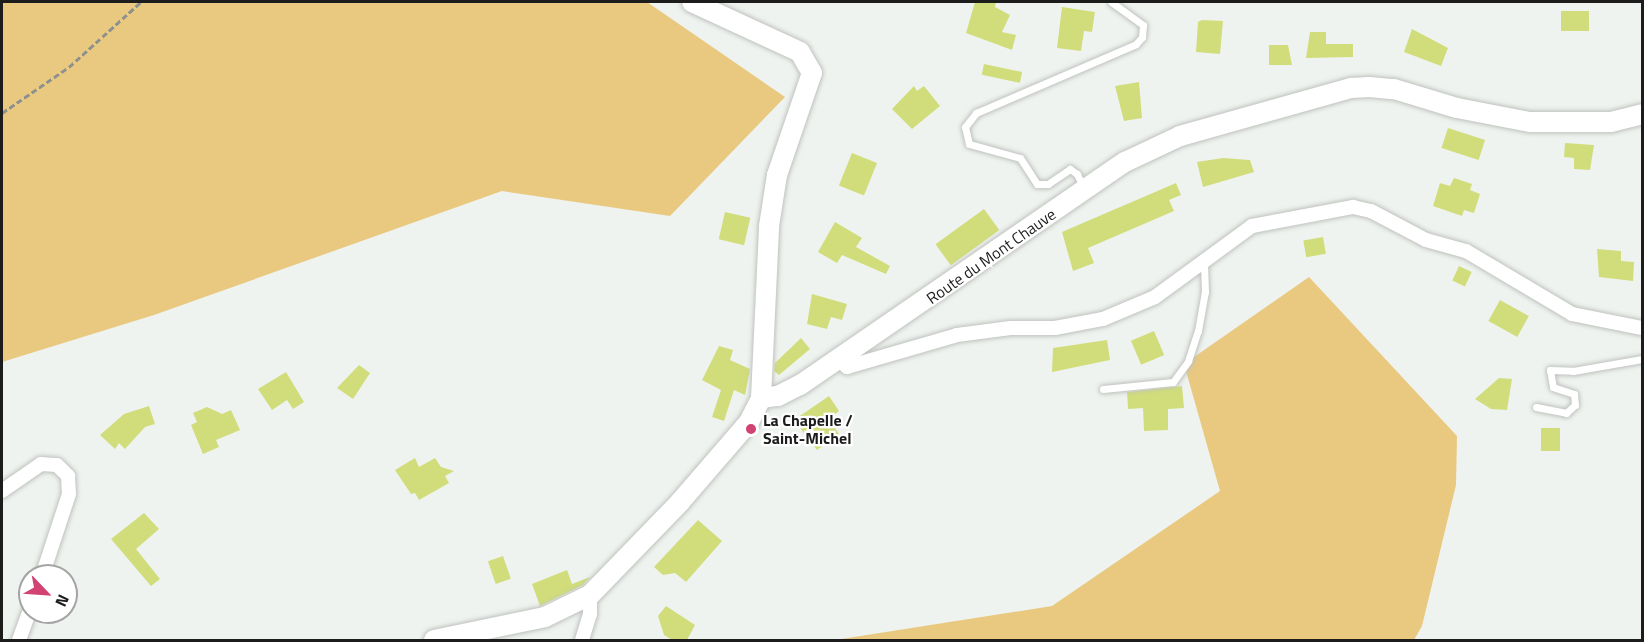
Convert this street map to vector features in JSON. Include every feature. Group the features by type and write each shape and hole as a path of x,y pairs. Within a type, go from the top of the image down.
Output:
{"street":[{"path":"434,640 545,617 590,595 727,448 749,422 762,398 769,226 777,175 812,73 800,52 692,2"},
{"name":"Route du Mont Chauve","path":"762,398 789,390 839,360 1125,162 1180,136 1351,88 1394,89 1457,108 1530,122 1611,122 1642,114"},
{"path":"839,360 847,367 957,335 1011,328 1055,328 1103,319 1155,297 1204,262 1234,236 1252,226 1353,207 1371,211 1426,240 1466,251 1572,314 1642,328"},
{"path":"2,491 40,464 57,465 68,476 69,494 46,564"},
{"path":"582,640 590,614 590,595"},
{"path":"19,640 25,624"}],"lane":[{"path":"1085,191 1077,174 1070,169 1048,184 1037,184 1020,158 969,144 965,126 976,113 1136,44 1142,38 1143,25 1111,2"},
{"path":"1103,389 1173,382 1188,361 1198,332 1205,292 1204,262"},
{"path":"1536,407 1566,413 1575,405 1574,394 1553,387 1550,370 1573,371 1642,359"}],"path":[{"path":"2,113 69,68 141,2"}],"shaded area":[{"path":"2,2 647,2 785,97 670,216 502,191 154,315 2,362"},
{"path":"1309,277 1457,436 1456,485 1422,626 1414,640 835,640 1052,606 1220,491 1184,364"}],"building":[{"path":"975,2 996,2 995,7 1010,15 1002,32 1016,35 1012,50 966,33"},
{"path":"1062,7 1095,12 1092,32 1084,31 1081,51 1057,48"},
{"path":"1561,11 1589,11 1589,31 1561,31"},
{"path":"1202,20 1223,21 1220,54 1196,52 1198,22"},
{"path":"1412,29 1448,48 1441,66 1404,52"},
{"path":"1310,32 1326,32 1326,44 1353,44 1353,57 1306,58"},
{"path":"1269,45 1288,45 1292,65 1269,65"},
{"path":"984,64 1022,72 1020,83 982,75"},
{"path":"1139,82 1142,118 1124,121 1115,86"},
{"path":"914,86 917,91 924,86 940,106 912,129 892,109"},
{"path":"1448,128 1485,140 1479,160 1442,148"},
{"path":"1565,143 1594,145 1590,170 1574,169 1574,158 1564,157"},
{"path":"852,153 877,163 864,196 839,185"},
{"path":"1223,158 1250,160 1254,172 1203,187 1197,162"},
{"path":"1454,178 1472,184 1470,190 1480,194 1474,213 1464,210 1462,216 1433,206 1440,183 1450,186"},
{"path":"1176,183 1181,195 1169,200 1174,211 1088,248 1094,263 1073,271 1062,232"},
{"path":"984,209 999,230 951,265 935,244"},
{"path":"725,212 750,218 744,245 719,239"},
{"path":"835,222 862,238 856,247 890,266 886,274 842,255 837,263 818,252"},
{"path":"1323,237 1326,254 1306,257 1303,240"},
{"path":"1597,249 1621,251 1621,261 1634,262 1633,281 1599,277"},
{"path":"1459,266 1472,272 1465,286 1452,281"},
{"path":"812,294 847,304 842,320 831,317 827,329 807,324"},
{"path":"1500,300 1529,316 1517,337 1488,321"},
{"path":"1154,331 1164,355 1141,365 1131,341"},
{"path":"801,338 810,349 779,375 774,371 775,363"},
{"path":"1107,340 1110,360 1052,372 1053,348"},
{"path":"719,346 733,350 730,360 750,369 745,395 734,390 724,421 712,417 721,390 702,380"},
{"path":"359,365 370,373 353,399 337,388"},
{"path":"286,372 304,402 293,409 287,400 272,410 258,389"},
{"path":"1499,378 1512,379 1507,410 1491,409 1475,399"},
{"path":"1182,386 1184,408 1168,409 1168,430 1144,431 1143,408 1128,409 1127,392"},
{"path":"829,396 839,411 829,419 839,434 817,450 794,420"},
{"path":"149,406 155,424 145,427 125,449 119,443 115,449 100,435 124,414"},
{"path":"207,407 222,414 231,410 240,430 216,440 219,447 203,454 191,425 197,422 193,413"},
{"path":"1541,428 1560,428 1560,451 1541,451"},
{"path":"415,458 419,467 435,458 441,467 454,471 445,476 449,483 419,500 415,493 411,494 395,470"},
{"path":"144,513 159,529 136,549 160,579 151,586 111,539"},
{"path":"698,520 722,541 686,582 675,573 663,575 654,567"},
{"path":"503,556 511,579 496,584 488,561"},
{"path":"567,570 572,584 590,577 583,585 540,606 532,584"},
{"path":"666,606 695,625 687,640 672,640 664,635 658,616"}],"place":[{"name":"La Chapelle / Saint-Michel","path":"751,429"}]}
